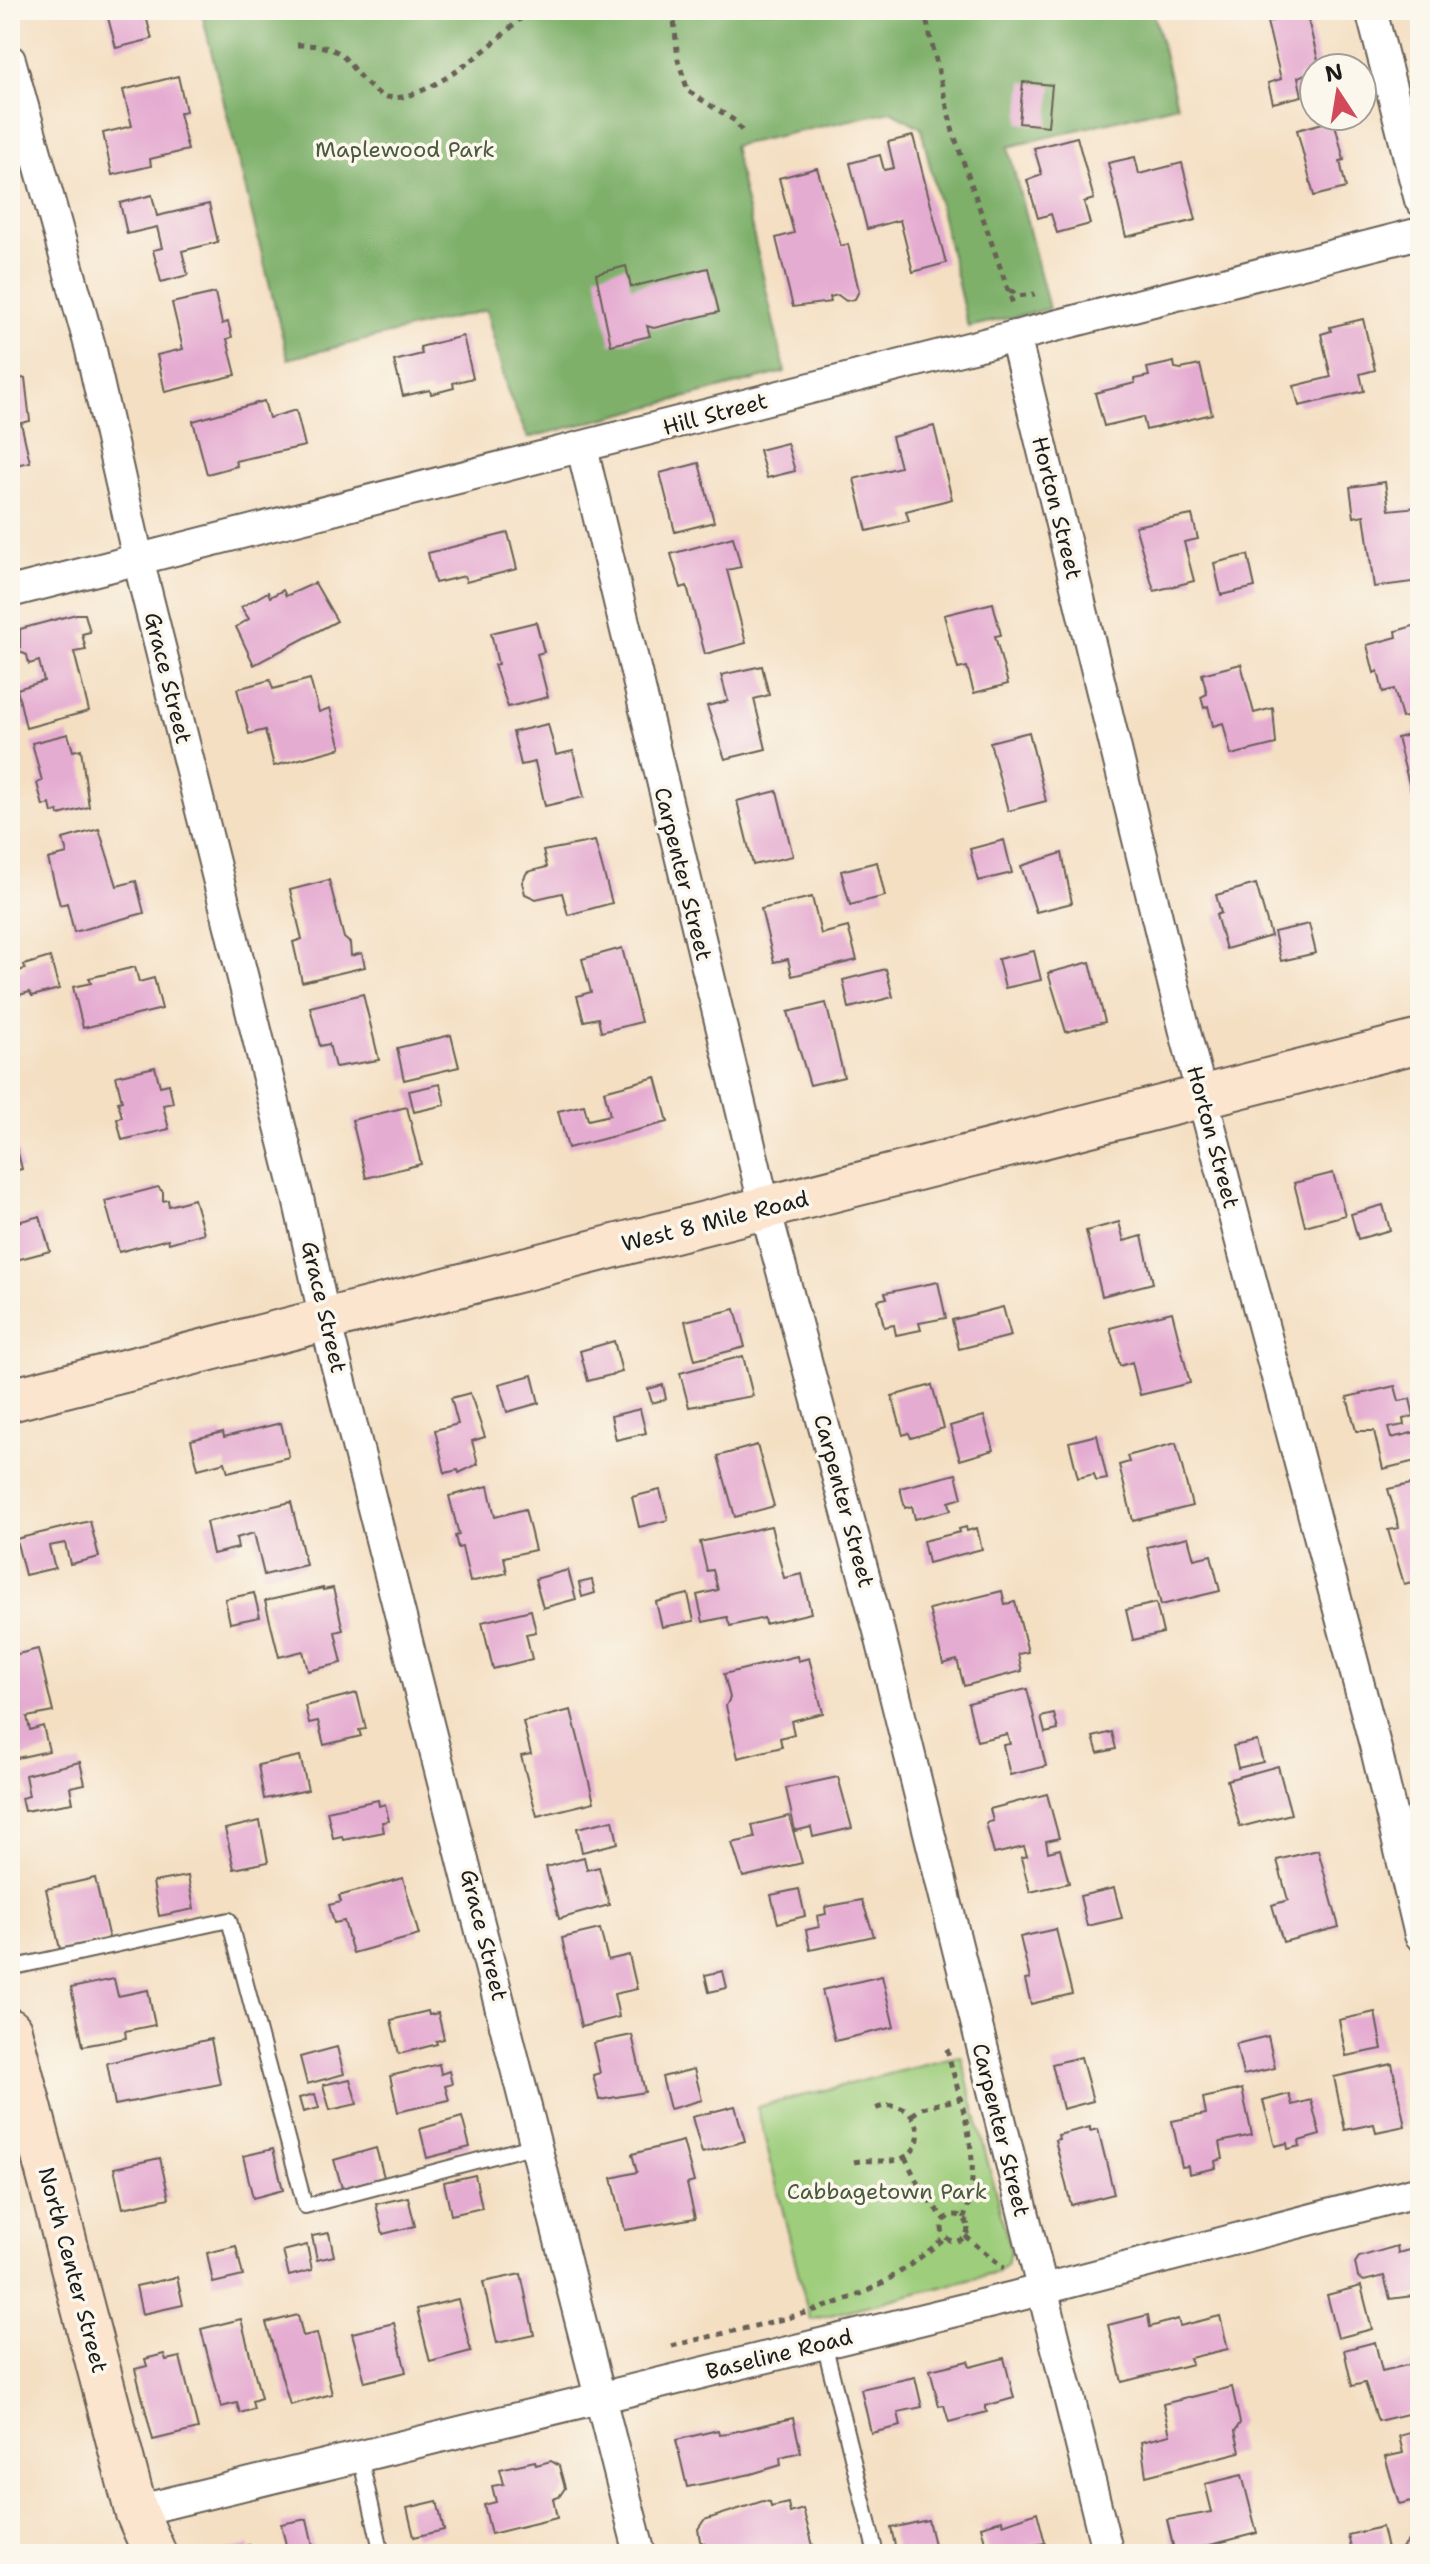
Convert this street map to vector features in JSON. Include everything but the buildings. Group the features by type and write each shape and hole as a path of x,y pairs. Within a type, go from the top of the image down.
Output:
{"main road":[{"name":"West 8 Mile Road","path":"10,1400 1420,1041"},
{"name":"North Center Street","path":"10,2030 136,2511 155,2554"},
{"name":"North Center Street","path":"128,2554 136,2511"}],"street":[{"path":"1371,10 1420,200"},
{"name":"Grace Street","path":"10,60 90,346 138,559 325,1320 640,2554"},
{"name":"Hill Street","path":"10,592 1420,233"},
{"name":"Horton Street","path":"1015,336 1202,1096 1371,1730 1420,1935"},
{"name":"Carpenter Street","path":"582,448 765,1208 879,1631 1040,2290 1108,2554"},
{"name":"Baseline Road","path":"136,2511 1040,2290 1420,2191"}],"lane":[{"path":"10,1968 229,1920 305,2206 536,2145"},
{"path":"824,2343 876,2554"},
{"path":"360,2457 382,2554"}],"path":[{"path":"297,45 322,44 338,50 378,93 397,98 447,79 529,10"},
{"path":"673,10 678,60 688,91 735,121 744,134"},
{"path":"924,10 953,132 1014,306 1015,336"},
{"path":"1007,288 1018,296 1035,294"},
{"path":"946,2237 956,2240 965,2236 968,2227 964,2218 974,2191 975,2166 947,2049"},
{"path":"912,2115 922,2108 959,2099"},
{"path":"854,2162 905,2157 917,2141 918,2127 912,2115 901,2107 889,2104 873,2110"},
{"path":"905,2157 923,2194 946,2220"},
{"path":"946,2237 943,2228 946,2220 955,2215 964,2218"},
{"path":"965,2236 1005,2268"},
{"path":"666,2348 834,2303 874,2288 915,2263 946,2237"}],"green space":[{"name":"Maplewood Park","path":"201,10 1153,10 1177,105 1008,147 1049,309 968,327 921,128 891,111 733,146 785,372 528,438 508,393 486,310 288,359"},
{"name":"Cabbagetown Park","path":"961,2056 1010,2250 1007,2264 997,2273 810,2320 757,2107"}]}
